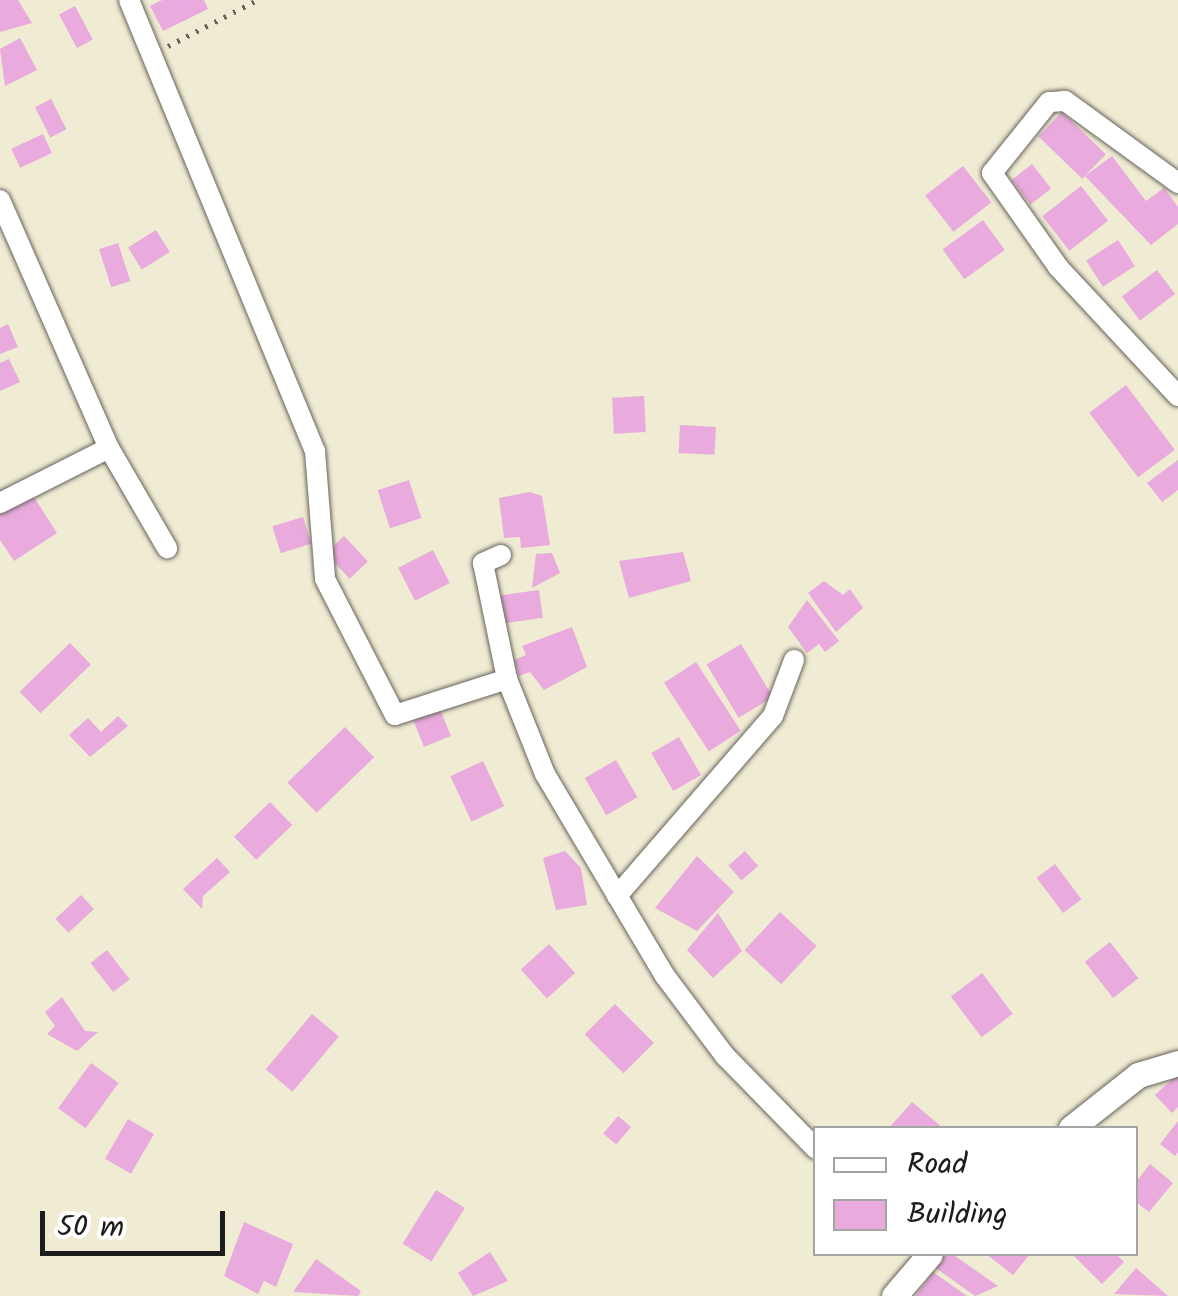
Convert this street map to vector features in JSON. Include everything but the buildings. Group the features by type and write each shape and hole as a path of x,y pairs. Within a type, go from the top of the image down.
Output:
{"street":[{"path":"129,0 156,52 315,451 321,566 395,715 507,680"},
{"path":"1178,183 1065,101 1049,102 992,173 1058,267 1178,396"},
{"path":"0,200 109,448 167,548"},
{"path":"0,503 109,448"},
{"path":"500,555 483,563 507,680 546,774 617,896 726,1056 813,1146"},
{"path":"617,896 773,716 794,660"},
{"path":"1073,1126 1138,1075 1178,1063"},
{"path":"894,1296 928,1256"}],"path":[{"path":"156,52 257,0"}]}
